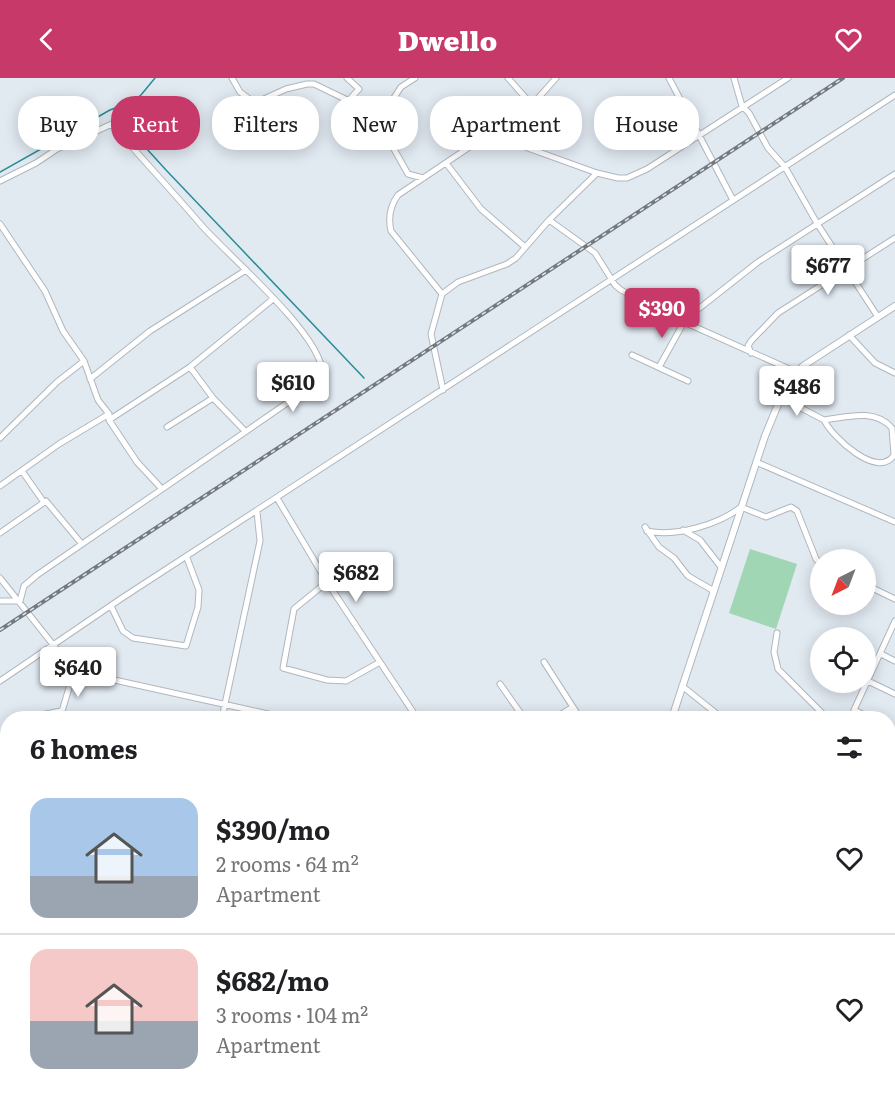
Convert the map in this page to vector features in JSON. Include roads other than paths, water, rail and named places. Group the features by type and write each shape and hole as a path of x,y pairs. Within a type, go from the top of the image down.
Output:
{"street":[{"path":"232,78 240,92 255,103 286,89 314,84 340,96"},
{"path":"347,78 359,89 353,96"},
{"path":"395,96 401,87 416,78"},
{"path":"508,78 524,96"},
{"path":"540,96 556,78"},
{"path":"669,78 678,96"},
{"path":"734,78 742,106 749,113 768,148 785,167 818,225 878,317"},
{"path":"699,133 788,78"},
{"path":"0,681 111,606 895,95"},
{"path":"0,181 36,163 57,149 112,124 273,299 313,347 322,375 293,399 244,430 27,583 20,601"},
{"path":"699,138 734,200"},
{"path":"394,150 408,174 423,178"},
{"path":"442,294 391,231 389,221 391,207 398,195 466,150"},
{"path":"533,150 597,173 618,178 635,175 673,150"},
{"path":"446,164 481,209 525,247"},
{"path":"442,390 431,334 442,294 458,282 507,264 597,173"},
{"path":"660,367 684,322 758,262 895,174"},
{"path":"549,220 595,253 615,285 621,290 750,353 796,372"},
{"path":"0,224 45,291 63,331 84,361 98,400 137,462 162,489"},
{"path":"750,353 748,346 751,341 778,313 847,271 895,238"},
{"path":"90,379 156,327 246,270"},
{"path":"0,486 59,444 109,417 190,367 273,299"},
{"path":"674,711 756,462 780,397 796,372 895,306"},
{"path":"849,335 875,363 895,373"},
{"path":"632,355 688,381"},
{"path":"0,438 57,382 84,361"},
{"path":"190,367 213,398 244,430"},
{"path":"780,397 812,411 824,420 857,455 881,465 889,462 894,456 892,428 883,420 865,414 824,420"},
{"path":"167,427 213,398"},
{"path":"756,462 895,522"},
{"path":"22,471 43,501 49,502 81,543"},
{"path":"277,498 327,582 411,711"},
{"path":"0,533 43,501"},
{"path":"714,591 688,576 674,558 658,547 646,529 661,534 683,530 734,513 741,507"},
{"path":"741,507 766,517 791,507 794,508 812,549"},
{"path":"223,711 260,541 257,512"},
{"path":"683,530 699,540 721,567"},
{"path":"111,606 123,631 133,638 186,646 198,607 199,590 187,558"},
{"path":"0,578 56,645 74,671 250,711"},
{"path":"327,582 294,609 283,668 327,680 346,681 380,662"},
{"path":"876,590 895,599"},
{"path":"0,601 20,601"},
{"path":"876,664 895,621"},
{"path":"777,633 774,652 778,669 820,711"},
{"path":"881,654 895,661"},
{"path":"544,662 576,711"},
{"path":"61,711 74,671"},
{"path":"500,684 519,711"},
{"path":"876,685 895,694"},
{"path":"682,686 713,711"},
{"path":"856,711 854,710 862,693"},
{"path":"566,711 573,707"}],"waterway":[{"path":"0,172 110,110 131,102 141,95 155,78"},
{"path":"148,150 364,378"}],"railway":[{"path":"0,630 843,78"}]}
